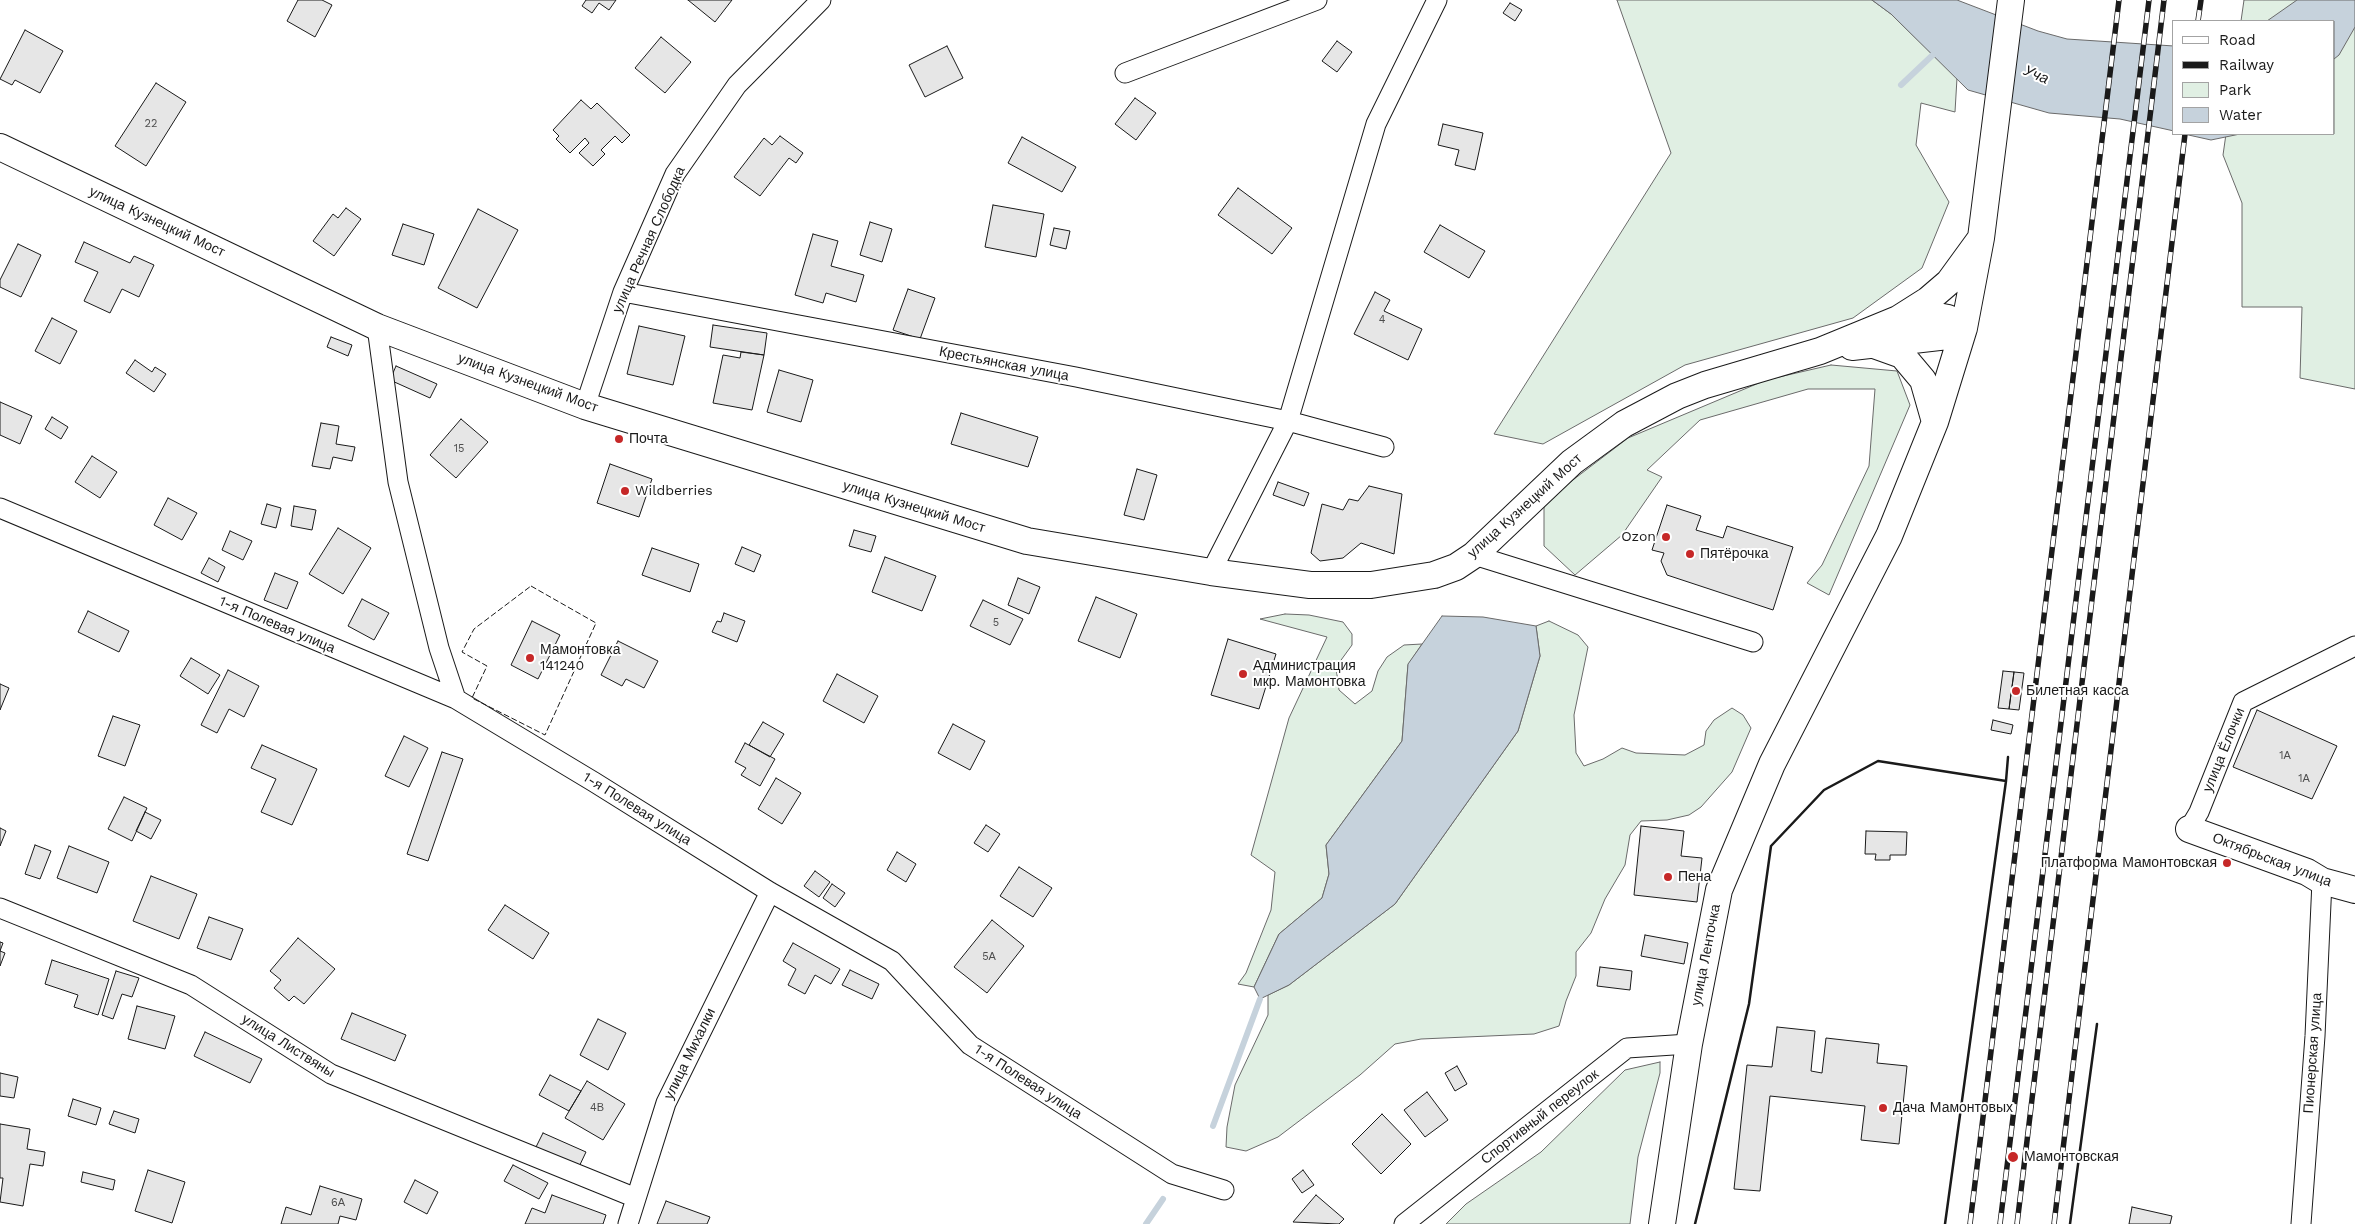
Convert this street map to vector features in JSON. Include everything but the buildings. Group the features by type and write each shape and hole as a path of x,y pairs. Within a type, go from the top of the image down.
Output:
{"street":[{"name":"улица Речная Слободка","path":"585,406 623,292 675,174 737,85 821,0"},
{"path":"1125,73 1316,0"},
{"path":"1211,572 1288,421 1376,124 1437,0"},
{"name":"улица Ленточка","path":"1662,1224 1689,1044 1719,890 1747,821 1803,702 1889,536 1935,422 1964,328 1980,238 2011,0"},
{"name":"улица Кузнецкий Мост","path":"0,147 377,327 585,406 1027,541 1211,572 1310,585 1371,585 1434,575 1456,567 1474,555 1572,462 1624,424 1676,396 1705,385 1820,351"},
{"path":"1820,351 1898,319 1928,300 1949,282 1980,238"},
{"name":"Крестьянская улица","path":"623,292 1066,375 1288,421 1384,447"},
{"path":"1898,319 1932,315 1948,318 1964,328"},
{"path":"377,327 398,482 439,648 456,699"},
{"path":"1820,351 1948,336 1964,328"},
{"path":"1874,345 1902,355 1922,380 1935,422"},
{"name":"1-я Полевая улица","path":"0,508 456,699 594,782 770,892 892,961 970,1045 1172,1174 1224,1190"},
{"path":"1474,555 1753,642"},
{"name":"улица Ёлочки","path":"2189,829 2199,812 2243,702 2355,646"},
{"name":"Октябрьская улица","path":"2189,829 2307,872 2322,881 2355,890"},
{"name":"Пионерская улица","path":"2301,1224 2322,881"},
{"name":"улица Михалки","path":"628,1224 666,1102 770,892"},
{"name":"улица Листвяны","path":"0,908 191,985 336,1076 636,1198"},
{"name":"Спортивный переулок","path":"1404,1224 1627,1048 1689,1044"}],"green space":[{"path":"1617,0 1872,0 1891,14 1957,78 1955,112 1921,103 1916,145 1949,202 1922,268 1853,318 1685,365 1543,444 1494,434 1671,153"},
{"path":"2244,0 2355,0 2355,389 2300,378 2302,307 2242,307 2242,203 2223,155 2226,135 2335,135 2335,20 2241,20"},
{"path":"1831,365 1897,371 1910,405 1829,595 1807,583 1822,565 1869,466 1875,389 1808,389 1700,420 1647,470 1662,477 1622,535 1575,575 1544,546 1544,502 1628,438 1766,380"},
{"path":"1285,614 1309,615 1343,622 1352,634 1352,645 1336,667 1339,690 1355,704 1372,691 1378,671 1387,657 1404,645 1422,644 1408,665 1402,741 1326,845 1329,874 1322,898 1279,934 1254,987 1238,984 1246,973 1271,910 1275,872 1251,855 1289,718 1327,637 1260,619"},
{"path":"1549,621 1578,635 1588,647 1574,715 1576,753 1584,766 1603,759 1622,748 1636,753 1685,755 1704,745 1706,731 1714,720 1732,708 1743,715 1751,728 1732,772 1701,807 1689,815 1667,820 1641,821 1630,835 1625,865 1605,899 1591,933 1576,952 1576,976 1559,1026 1534,1034 1421,1039 1395,1044 1360,1075 1278,1137 1246,1151 1226,1147 1227,1127 1235,1085 1268,1015 1268,995 1289,985 1395,904 1518,731 1540,656 1536,626"},
{"path":"1660,1062 1660,1073 1638,1157 1630,1224 1446,1224 1466,1204 1541,1152 1625,1070"}],"water":[{"name":"Уча","path":"1872,0 1957,0 2038,31 2067,39 2172,46 2172,131 2120,119 2049,113 1968,90 1891,14"},
{"path":"2297,0 2355,0 2355,27 2339,55 2335,58 2335,20 2268,20"},
{"path":"2188,135 2235,135 2211,140"},
{"path":"1442,616 1483,617 1536,626 1540,656 1518,731 1395,904 1289,985 1260,999 1254,987 1279,934 1322,898 1329,874 1326,845 1402,741 1408,664"}],"waterway":[{"path":"1901,85 1938,50"},
{"path":"1213,1126 1260,999"},
{"path":"1146,1224 1163,1199"}],"railway":[{"path":"1970,1224 2119,0"},
{"path":"2000,1224 2149,0"},
{"path":"2017,1224 2164,0"},
{"path":"2198,20 2201,0"},
{"path":"2054,1224 2185,135"}],"fence":[{"path":"531,586 596,623 545,735 472,698 487,666 462,652 474,629 531,586"}],"wall":[{"path":"2006,781 2008,757"},
{"path":"1695,1224 1749,1004 1771,846 1824,790 1878,761 2006,781 1945,1224"},
{"path":"2070,1224 2097,1024"}],"place":[{"name":"Почта","path":"619,439"},
{"name":"Wildberries","path":"625,491"},
{"name":"Ozon","path":"1666,537"},
{"name":"Пятёрочка","path":"1690,554"},
{"name":"Мамонтовка 141240","path":"530,658"},
{"name":"Администрация мкр. Мамонтовка","path":"1243,674"},
{"name":"Билетная касса","path":"2016,691"},
{"name":"Платформа Мамонтовская","path":"2227,863"},
{"name":"Пена","path":"1668,877"},
{"name":"Дача Мамонтовых","path":"1883,1108"},
{"name":"Мамонтовская","path":"2013,1157"}]}
